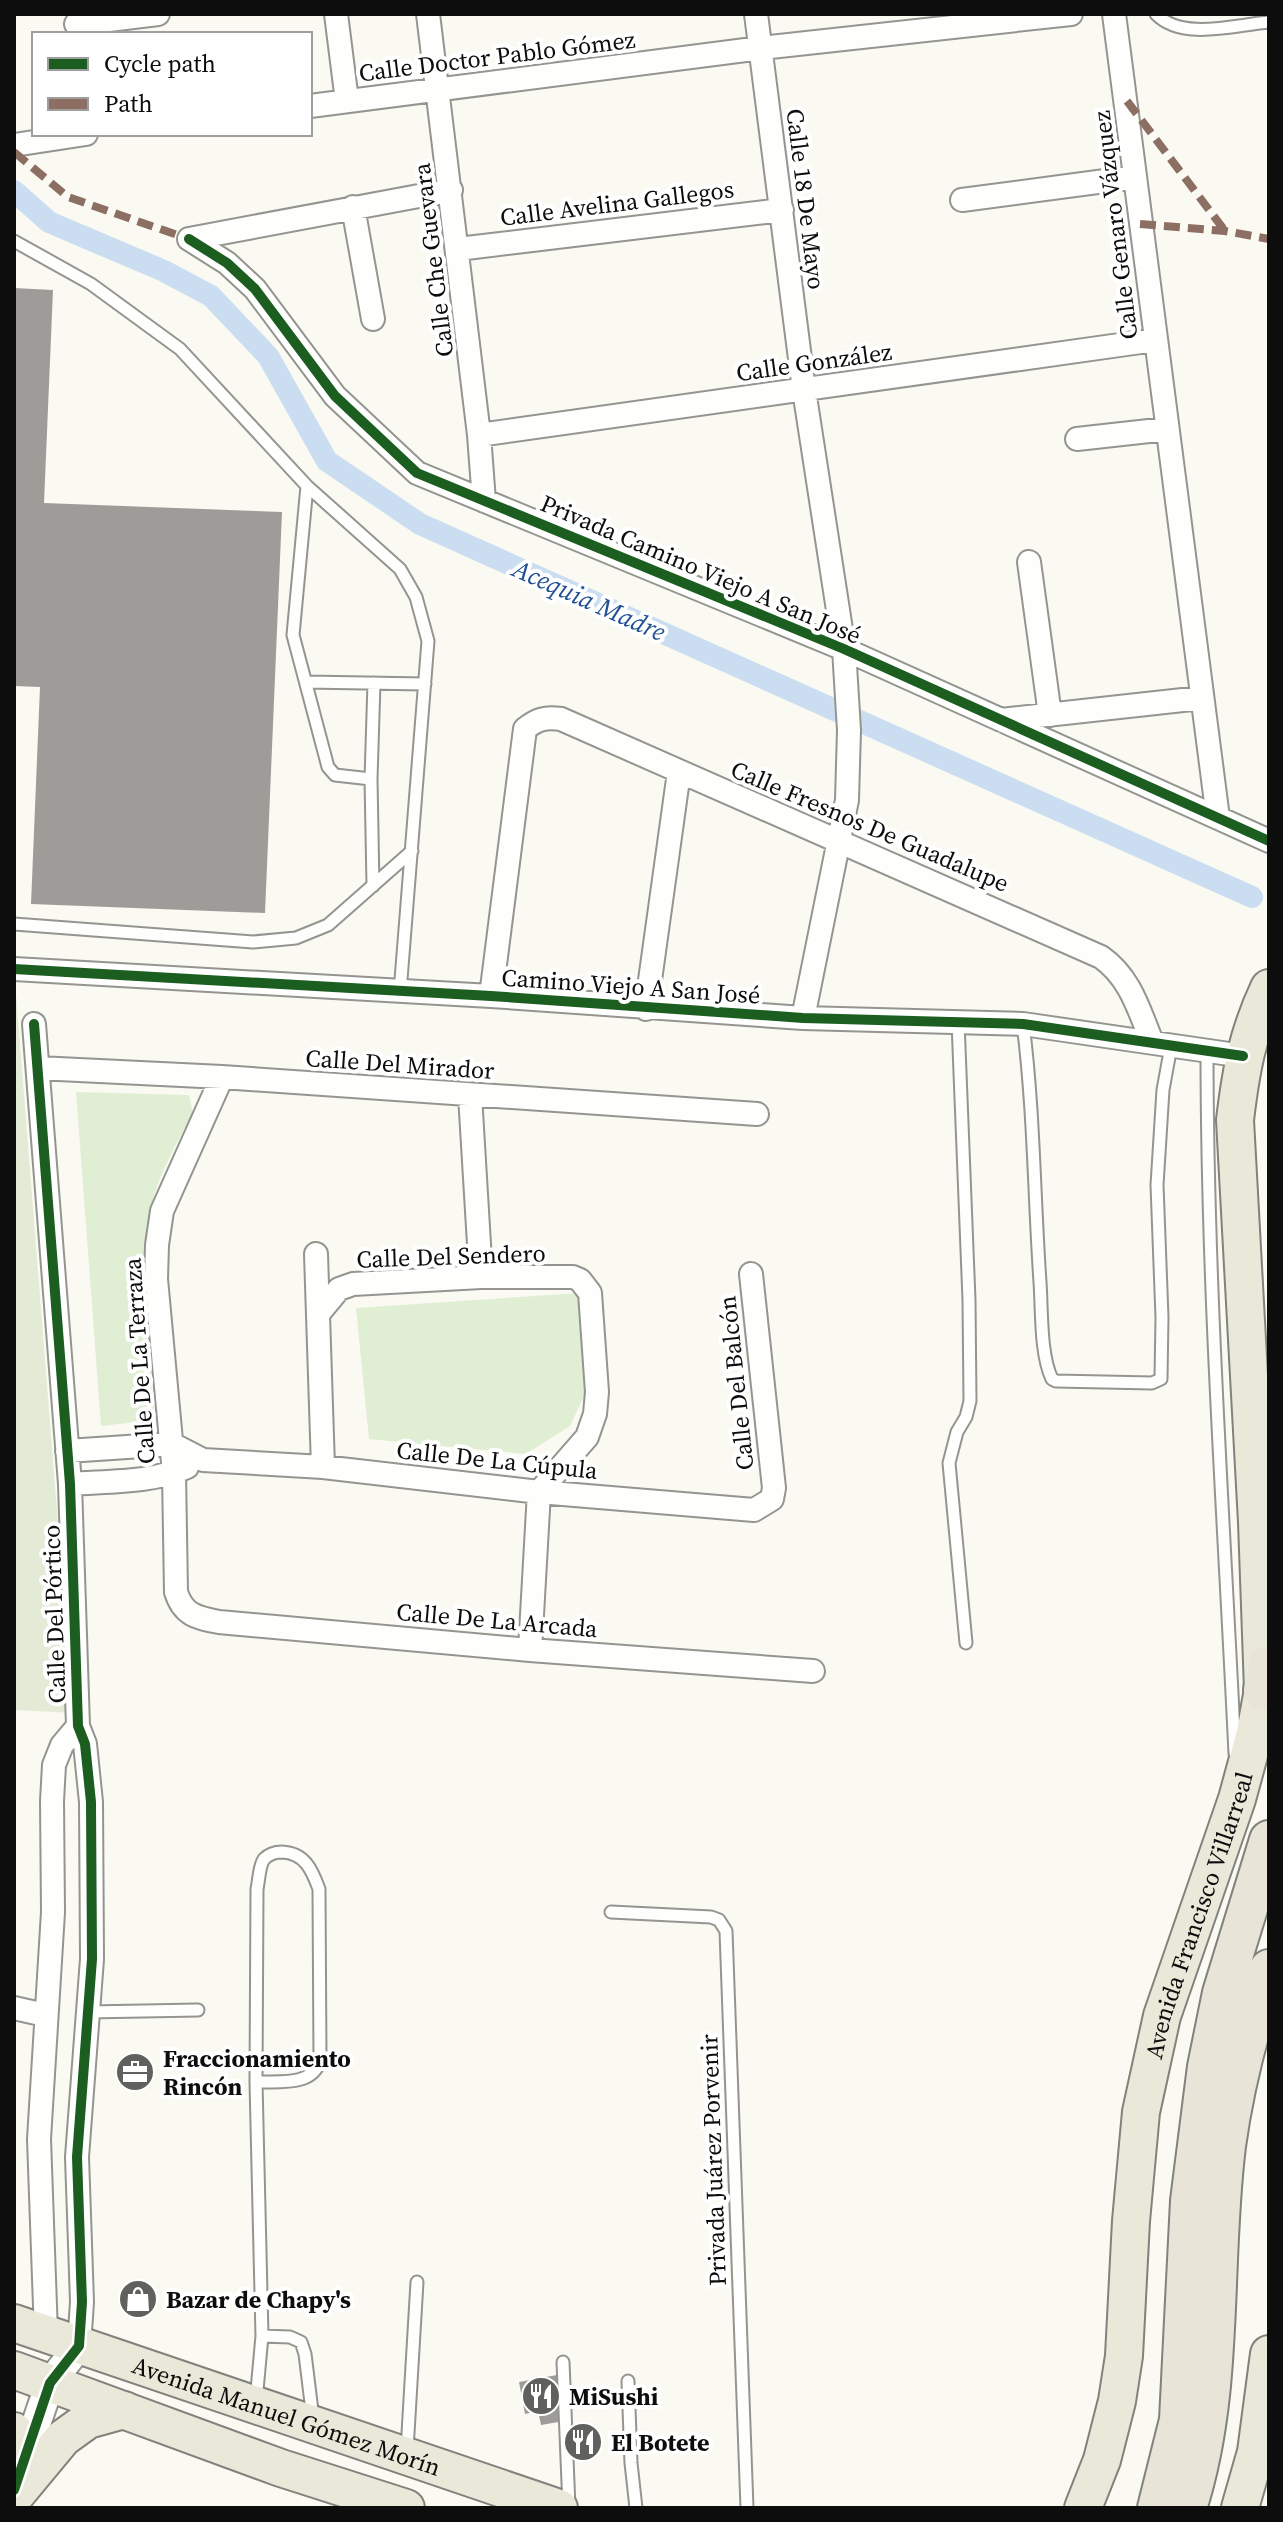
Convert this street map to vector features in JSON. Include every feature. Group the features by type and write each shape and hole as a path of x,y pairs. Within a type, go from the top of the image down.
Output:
{"highway":[{"name":"Avenida Francisco Villarreal","path":"1157,2508 1179,2420 1190,2201 1207,2067 1222,1993 1269,1840"},
{"path":"1187,2508 1202,2451 1215,2348 1226,2145 1244,2054 1269,1969"}],"main road":[{"name":"Avenida Francisco Villarreal","path":"1083,2508 1102,2460 1117,2401 1124,2356 1141,2112 1162,2016 1237,1799 1266,1677 1235,1120 1243,1056 1269,988"},
{"name":"Avenida Manuel Gómez Morín","path":"30,2329 559,2508"},
{"path":"1240,2508 1266,2407 1269,2354"},
{"name":"Avenida Manuel Gómez Morín","path":"14,2370 281,2468 406,2508"},
{"path":"14,2497 63,2438 88,2420 124,2410"},
{"path":"14,2431 14,2449"},
{"path":"418,2508 428,2488 452,2471"}],"street":[{"path":"76,24 158,14"},
{"path":"336,14 347,101"},
{"name":"Calle Che Guevara","path":"428,14 458,249 484,501"},
{"name":"Calle 18 De Mayo","path":"756,14 804,390 844,649 849,730 847,800 803,1018"},
{"name":"Calle Doctor Pablo Gómez","path":"312,106 761,48 1071,14"},
{"name":"Calle Genaro Vázquez","path":"1114,14 1218,818"},
{"path":"14,145 73,136"},
{"path":"962,200 1135,177"},
{"path":"373,319 353,207 451,190"},
{"name":"Privada Camino Viejo A San José","path":"353,207 189,239 227,263 255,289 335,396 417,473 844,649 1269,841"},
{"name":"Calle Avelina Gallegos","path":"458,249 782,210"},
{"name":"Calle González","path":"479,435 1155,340"},
{"path":"1077,439 1167,429"},
{"path":"1029,562 1050,715"},
{"path":"1000,720 1201,698"},
{"name":"Calle Fresnos De Guadalupe","path":"491,996 525,729 536,720 548,717 561,719 838,839 1101,957 1125,979 1161,1044"},
{"path":"646,1009 679,772"},
{"name":"Camino Viejo A San José","path":"14,969 491,996 803,1018 1023,1024 1243,1056"},
{"name":"Calle Del Pórtico","path":"34,1024 70,1484 78,1726 85,1744 91,1802 92,1959 77,2157 82,2302 79,2346"},
{"name":"Calle Del Mirador","path":"38,1068 222,1077 757,1114"},
{"name":"Calle De La Terraza","path":"181,1606 176,1592 174,1473 156,1279 157,1245 162,1211 222,1077"},
{"path":"470,1095 481,1277"},
{"path":"316,1254 323,1467"},
{"name":"Calle Del Balcón","path":"751,1274 774,1488"},
{"name":"Calle Del Sendero","path":"319,1313 339,1289 353,1284 481,1277 573,1277 580,1280 590,1293 597,1392 595,1414 587,1437 539,1492"},
{"path":"67,1451 172,1444"},
{"name":"Calle De La Cúpula","path":"172,1444 203,1460 323,1467 539,1492 741,1510 754,1510 772,1499 774,1488"},
{"name":"Calle De La Cúpula","path":"70,1484 174,1473 203,1460"},
{"path":"530,1650 539,1492"},
{"name":"Calle De La Arcada","path":"181,1606 191,1614 219,1622 813,1671"},
{"name":"Calle Del Pórtico","path":"30,2329 53,1912 54,1765 62,1745 78,1726"},
{"path":"14,2008 45,2015"},
{"path":"30,2329 50,2383"},
{"path":"14,2490 50,2383 79,2346"}],"lane":[{"path":"1156,14 1165,23 1188,30 1269,22"},
{"path":"14,241 91,284 180,349 307,486 400,569 416,597 428,641 399,992"},
{"path":"307,486 293,635 297,660 306,682 328,767 335,775 371,779"},
{"path":"306,682 425,684"},
{"path":"373,886 371,779 374,683"},
{"path":"14,924 253,942 296,938 328,925 412,851"},
{"path":"958,1021 970,1401 949,1463 966,1643"},
{"path":"1023,1024 1042,1319 1048,1368 1056,1381 1152,1383 1161,1379 1157,1185 1163,1090 1161,1044"},
{"path":"1207,1051 1208,1207 1237,1799"},
{"path":"256,2082 299,2080 318,2069 320,2060 319,1889 309,1866 294,1853 267,1856 262,1862 257,1889 256,2082 262,2336 256,2407"},
{"name":"Privada Juárez Porvenir","path":"611,1912 711,1917 719,1920 726,1931 747,2508"},
{"path":"88,2012 198,2010"},
{"path":"407,2455 417,2282"},
{"path":"262,2336 290,2337 301,2342 314,2424"},
{"path":"563,2362 569,2508"},
{"path":"628,2381 636,2508"}],"green space":[{"path":"15,981 73,1713 14,1710"},
{"path":"76,1092 189,1095 193,1113 156,1188 146,1240 146,1318 155,1420 101,1426"},
{"path":"580,1293 589,1386 570,1426 526,1454 369,1439 356,1308"}],"building":[{"path":"14,288 53,290 44,503 282,512 265,913 31,904 40,687 14,686"},
{"name":"MiSushi","path":"557,2375 564,2421 541,2425 538,2411 525,2414 519,2382"}],"waterway":[{"name":"Acequia Madre","path":"14,191 49,222 164,271 211,296 268,356 327,461 420,524 1252,897"}],"marked path":[{"path":"1127,101 1225,231"},
{"path":"14,152 68,197 189,239"},
{"path":"1140,224 1225,231 1269,239"}],"cycle path":[{"path":"189,239 227,263 255,289 335,396 417,473 844,649 1269,841"},
{"path":"14,969 491,996 803,1018 1023,1024 1243,1056"},
{"path":"14,2490 50,2383 79,2346 82,2302 77,2157 92,1959 91,1802 85,1744 78,1726 70,1484 34,1024"}],"place":[{"name":"Fraccionamiento Rincón","path":"135,2072"},
{"name":"Bazar de Chapy's","path":"138,2299"},
{"name":"MiSushi","path":"541,2396"},
{"name":"El Botete","path":"583,2442"}]}
